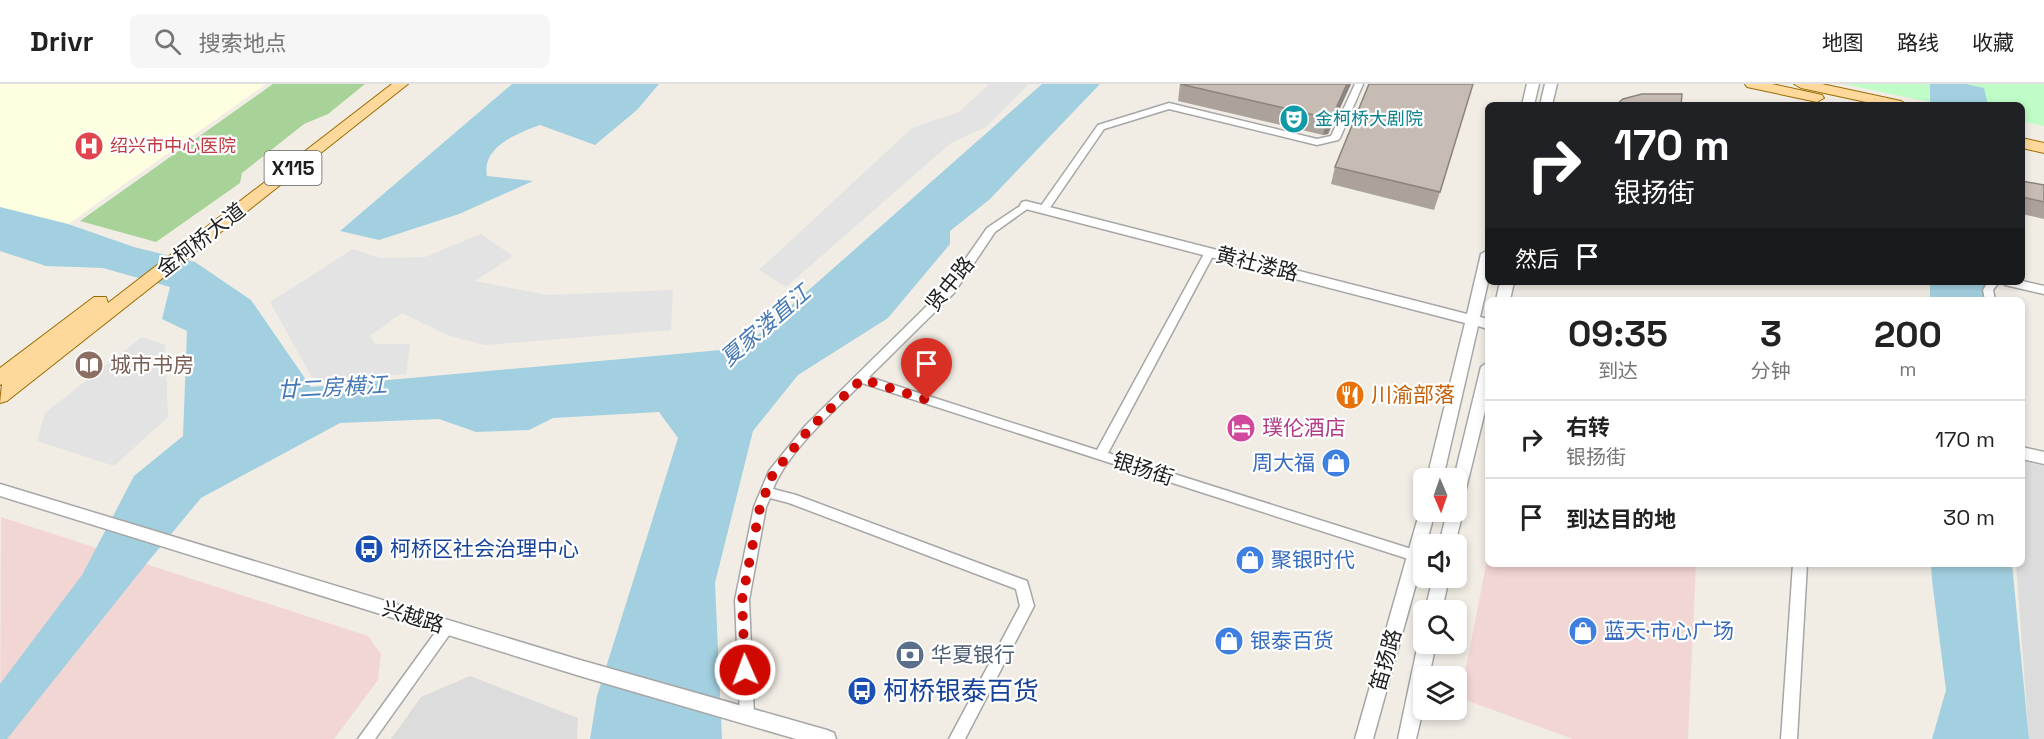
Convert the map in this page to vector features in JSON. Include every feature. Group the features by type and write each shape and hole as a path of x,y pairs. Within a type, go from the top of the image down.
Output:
{"main road":[{"name":"金柯桥大道","path":"0,396 136,282 168,249 380,84"},
{"name":"金柯桥大道","path":"0,378 136,282 185,253 401,84"},
{"path":"1752,84 1835,102"},
{"path":"1801,84 1887,102"},
{"path":"2025,132 2044,135"},
{"path":"2025,144 2044,147"}],"street":[{"path":"1043,210 1101,127 1168,106 1317,142 1335,138 1359,84"},
{"path":"1529,102 1533,84"},
{"path":"1547,102 1551,84"},
{"name":"黄社溇路","path":"1026,205 1485,323"},
{"name":"贤中路","path":"740,715 742,600 760,507 773,474 810,428 950,290 991,230 1026,205"},
{"path":"1100,456 1210,252"},
{"path":"1437,468 1485,265"},
{"path":"2022,285 2044,290"},
{"name":"银扬街","path":"862,379 1413,555"},
{"path":"1464,468 1485,380"},
{"path":"2025,454 2044,458"},
{"name":"兴越路","path":"0,490 580,668 827,739"},
{"path":"766,492 791,499 1022,585 1027,606 957,739"},
{"path":"1789,739 1800,567"},
{"name":"笛扬路","path":"1364,739 1413,580"},
{"path":"366,739 447,627"},
{"name":"笛扬路","path":"1407,739 1425,654"}],"shaded area":[{"name":"绍兴市中心医院","path":"0,84 266,84 68,224 0,207"},
{"path":"989,84 1029,84 986,127 951,143 786,287 759,270 912,128 959,112"},
{"path":"481,234 513,256 475,281 547,295 673,290 671,330 485,345 449,336 402,313 370,336 375,344 410,344 406,374 315,383 270,302 353,249 380,258 425,257"},
{"path":"142,337 165,345 168,417 114,466 37,441 45,413"},
{"path":"2025,462 2044,466 2044,739 2029,739 2016,567 2025,567"},
{"path":"1,517 368,636 381,654 378,680 334,739 0,739"},
{"name":"蓝天·市心广场","path":"1486,567 1696,567 1688,739 1573,739 1467,701 1466,666"},
{"path":"470,676 578,718 577,739 391,739 421,697"}],"green space":[{"path":"273,84 365,84 328,114 304,124 242,173 240,183 156,242 80,221"},
{"path":"1843,84 2044,84 2044,126 2025,122 2025,102 1930,102"}],"water":[{"path":"512,84 659,84 637,110 595,145 540,125 512,137 495,149 487,166 487,176 533,181 459,214 379,240 340,231"},
{"name":"廿二房横江","path":"1042,84 1100,84 989,200 950,231 950,244 888,318 798,375 753,431 715,583 722,739 590,739 597,696 678,438 659,412 553,418 529,430 476,432 439,419 340,423 201,498 7,739 0,739 0,684 82,575 134,476 183,436 187,331 162,319 170,287 103,268 46,266 0,251 0,207 68,224 134,247 195,262 251,300 311,387 743,348"},
{"path":"1930,84 1966,84 1984,88 1987,102 1930,102"},
{"path":"1930,285 1986,285 1988,297 1930,297"},
{"path":"1931,567 2012,567 2029,739 1932,739 1946,690"}],"building":[{"path":"1180,84 1347,84 1332,117 1327,118"},
{"path":"1369,84 1473,84 1440,192 1335,167"},
{"path":"1642,94 1682,94 1681,102 1620,102"},
{"path":"2025,182 2044,185 2044,202 2025,198"}],"place":[{"name":"金柯桥大剧院","path":"1294,119"},
{"name":"绍兴市中心医院","path":"89,146"},
{"name":"城市书房","path":"89,365"},
{"name":"川渝部落","path":"1350,395"},
{"name":"璞伦酒店","path":"1241,428"},
{"name":"周大福","path":"1336,463"},
{"name":"柯桥区社会治理中心","path":"369,549"},
{"name":"聚银时代","path":"1250,560"},
{"name":"蓝天·市心广场","path":"1583,631"},
{"name":"银泰百货","path":"1229,641"},
{"name":"华夏银行","path":"910,655"},
{"name":"柯桥银泰百货","path":"862,691"}],"route":[{"path":"745,670 742,600 760,507 773,474 810,428 862,379 927,400"}],"water label":[{"name":"夏家溇直江","path":"765,325"}]}
